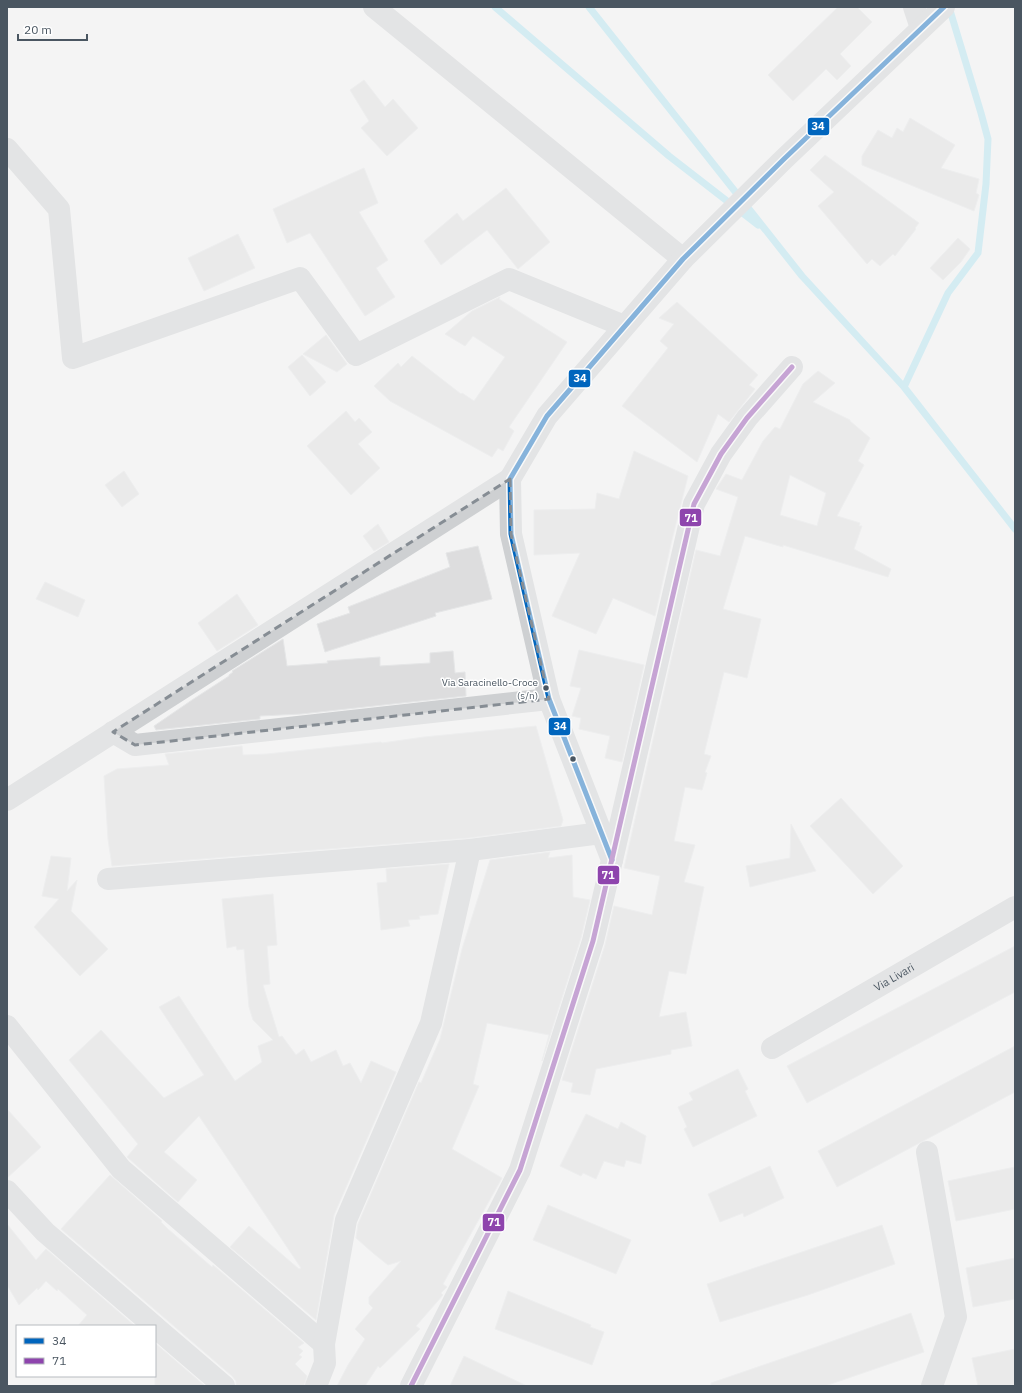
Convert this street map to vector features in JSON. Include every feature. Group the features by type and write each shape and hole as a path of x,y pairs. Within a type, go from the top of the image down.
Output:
{"street":[{"path":"374,7 689,253"},
{"path":"7,800 510,480 547,416 689,253 928,15"},
{"path":"7,149 59,210 73,358 300,278 356,355 509,280 624,326"},
{"path":"411,1386 520,1170 593,941 694,504 721,454 747,418 792,367"},
{"path":"510,480 511,534 549,699 612,860"},
{"path":"113,732 135,745 549,699"},
{"path":"108,879 470,850 601,833"},
{"path":"316,1386 325,1363 324,1344 346,1220 431,1023 470,850"},
{"name":"Via Livari","path":"772,1048 1015,907"},
{"path":"7,1026 121,1169 324,1344"},
{"path":"927,1152 956,1317 932,1386"},
{"path":"7,1191 45,1232 154,1325"},
{"path":"156,1327 224,1386"}],"highlighted area":[{"path":"510,479 511,534 549,699 135,745 113,732"}],"building":[{"path":"838,7 857,7 872,22 840,54 851,66 837,80 826,69 793,101 768,75"},
{"path":"364,80 385,107 393,99 418,128 387,156 361,128 369,121 350,90"},
{"path":"910,118 955,145 941,168 979,179 976,193 979,195 974,211 862,165 862,156 878,130 892,138 897,128 903,132"},
{"path":"825,155 919,223 895,256 893,254 880,266 872,259 867,264 818,206 834,192 810,170"},
{"path":"364,168 378,203 359,212 388,260 376,268 395,297 365,316 310,233 287,243 273,209"},
{"path":"506,188 550,242 518,269 487,230 441,265 424,241 457,213 463,221"},
{"path":"238,234 255,268 204,291 188,258"},
{"path":"958,238 970,249 961,262 943,280 930,268"},
{"path":"500,297 499,299 567,342 509,427 514,431 503,451 498,448 492,457 390,401 374,386 398,363 401,367 412,356 461,394 462,393 474,401 505,357 473,336 465,346 445,334 472,311"},
{"path":"677,302 758,375 749,385 755,389 729,422 718,414 697,462 622,406 668,348 660,341 674,324 659,318"},
{"path":"326,335 347,364 337,372 303,354"},
{"path":"302,355 326,382 310,396 288,367"},
{"path":"818,371 835,383 813,402 850,420 870,438 858,461 864,465 837,516 860,523 859,526 862,526 854,549 891,569 888,577 783,545 783,547 745,536 723,609 761,619 747,678 724,672 704,754 711,756 705,772 707,773 702,790 685,787 674,841 695,845 684,882 704,887 686,974 669,971 659,1017 686,1012 692,1046 671,1050 671,1054 596,1069 590,1095 571,1092 573,1083 562,1080 605,945 614,906 652,915 660,876 624,868 696,550 720,556 738,497 716,489 726,474 742,480 763,441 775,427 780,429 803,384","holes":["790,475 826,493 817,526 780,515"]},
{"path":"346,411 355,422 359,418 372,432 358,444 380,468 351,495 307,446"},
{"path":"634,451 688,476 655,616 613,598 596,634 552,616 580,553 534,555 534,510 595,509 597,493 619,499"},
{"path":"124,471 139,494 122,507 105,485"},
{"path":"378,524 389,542 374,551 363,536"},
{"path":"478,546 492,599 435,613 436,616 325,652 317,624 350,613 348,607 450,567 446,553"},
{"path":"45,582 85,600 78,617 36,599"},
{"path":"237,594 258,625 217,651 198,623"},
{"path":"283,639 287,666 380,657 380,666 430,663 430,653 453,651 455,673 465,672 466,696 301,714 260,716 260,719 156,730 154,726 229,676 233,672 232,671"},
{"path":"579,650 644,665 622,762 605,758 610,736 579,729 581,718 572,716 581,688 570,686"},
{"path":"536,726 563,820 561,826 469,838 112,866 108,839 104,776 117,769 169,765 165,754 242,746 243,755 267,754"},
{"path":"841,798 903,866 873,894 810,826"},
{"path":"791,824 816,871 750,887 746,866 790,858"},
{"path":"550,852 548,858 572,855 573,897 590,900 581,938 542,1061 549,1035 487,1023 473,1084 479,1086 452,1149 502,1178 443,1284 447,1287 441,1293 443,1295 416,1326 420,1329 380,1368 378,1366 365,1386 337,1386 348,1365 365,1339 355,1329 373,1308 369,1304 369,1297 401,1261 388,1265 373,1253 356,1238 358,1224 419,1082 421,1083 440,1039 462,949 490,860"},
{"path":"51,856 71,858 67,891 77,880 71,911 108,949 80,976 34,927 59,899 42,896"},
{"path":"449,864 438,914 419,916 420,919 408,920 410,926 381,930 377,883 387,882 386,869"},
{"path":"273,894 277,945 267,946 270,984 263,985 279,1037 282,1036 296,1055 304,1049 311,1062 336,1050 343,1066 350,1063 361,1083 371,1061 396,1072 334,1215 316,1320 230,1247 249,1226 299,1269 301,1268 199,1116 164,1152 197,1180 178,1202 127,1157 138,1144 69,1060 101,1030 164,1098 204,1075 159,1007 179,996 235,1081 262,1062 258,1046 273,1040 253,1020 249,1007 244,949 237,950 236,946 227,948 222,899"},
{"path":"1015,946 1015,992 807,1103 787,1066"},
{"path":"1015,1046 1015,1092 837,1187 818,1151"},
{"path":"738,1069 748,1089 745,1091 757,1116 693,1147 684,1129 687,1127 678,1107 693,1100 689,1093"},
{"path":"7,1109 41,1147 7,1178"},
{"path":"586,1114 618,1129 621,1122 646,1136 641,1164 626,1160 624,1167 604,1161 596,1179 583,1173 581,1176 560,1166"},
{"path":"770,1166 784,1198 744,1217 743,1213 720,1222 708,1194"},
{"path":"1015,1167 1015,1209 956,1221 948,1181"},
{"path":"110,1175 162,1221 161,1222 168,1229 212,1267 213,1265 304,1343 298,1347 303,1351 299,1355 302,1357 295,1364 307,1376 304,1386 236,1386 236,1381 232,1376 61,1229"},
{"path":"548,1205 631,1240 616,1274 533,1240"},
{"path":"7,1224 36,1260 46,1249 134,1325 79,1325 87,1315 58,1289 57,1291 46,1281 38,1290 37,1288 19,1305 7,1285"},
{"path":"882,1225 895,1264 808,1295 720,1322 707,1284"},
{"path":"1015,1258 1015,1299 973,1307 966,1268"},
{"path":"508,1291 591,1325 590,1327 604,1332 592,1365 495,1329"},
{"path":"911,1313 924,1352 825,1386 711,1386 711,1383"},
{"path":"156,1344 205,1386 155,1386"},
{"path":"1015,1349 1015,1386 978,1386 972,1358"},
{"path":"464,1356 527,1386 450,1386"}],"waterway":[{"path":"495,7 669,156 758,225"},
{"path":"589,7 802,276 904,387 1015,529"},
{"path":"904,387 948,293 978,253 986,184 988,139 949,7"}],"transit line":[{"name":"34","path":"612,860 549,699 511,534 510,479 547,416 683,259 784,159 944,7"},
{"name":"71","path":"411,1386 520,1170 593,941 694,504 721,454 747,418 792,367"}],"place":[{"name":"Via Saracinello-Croce (s/n)","path":"546,688"}]}
